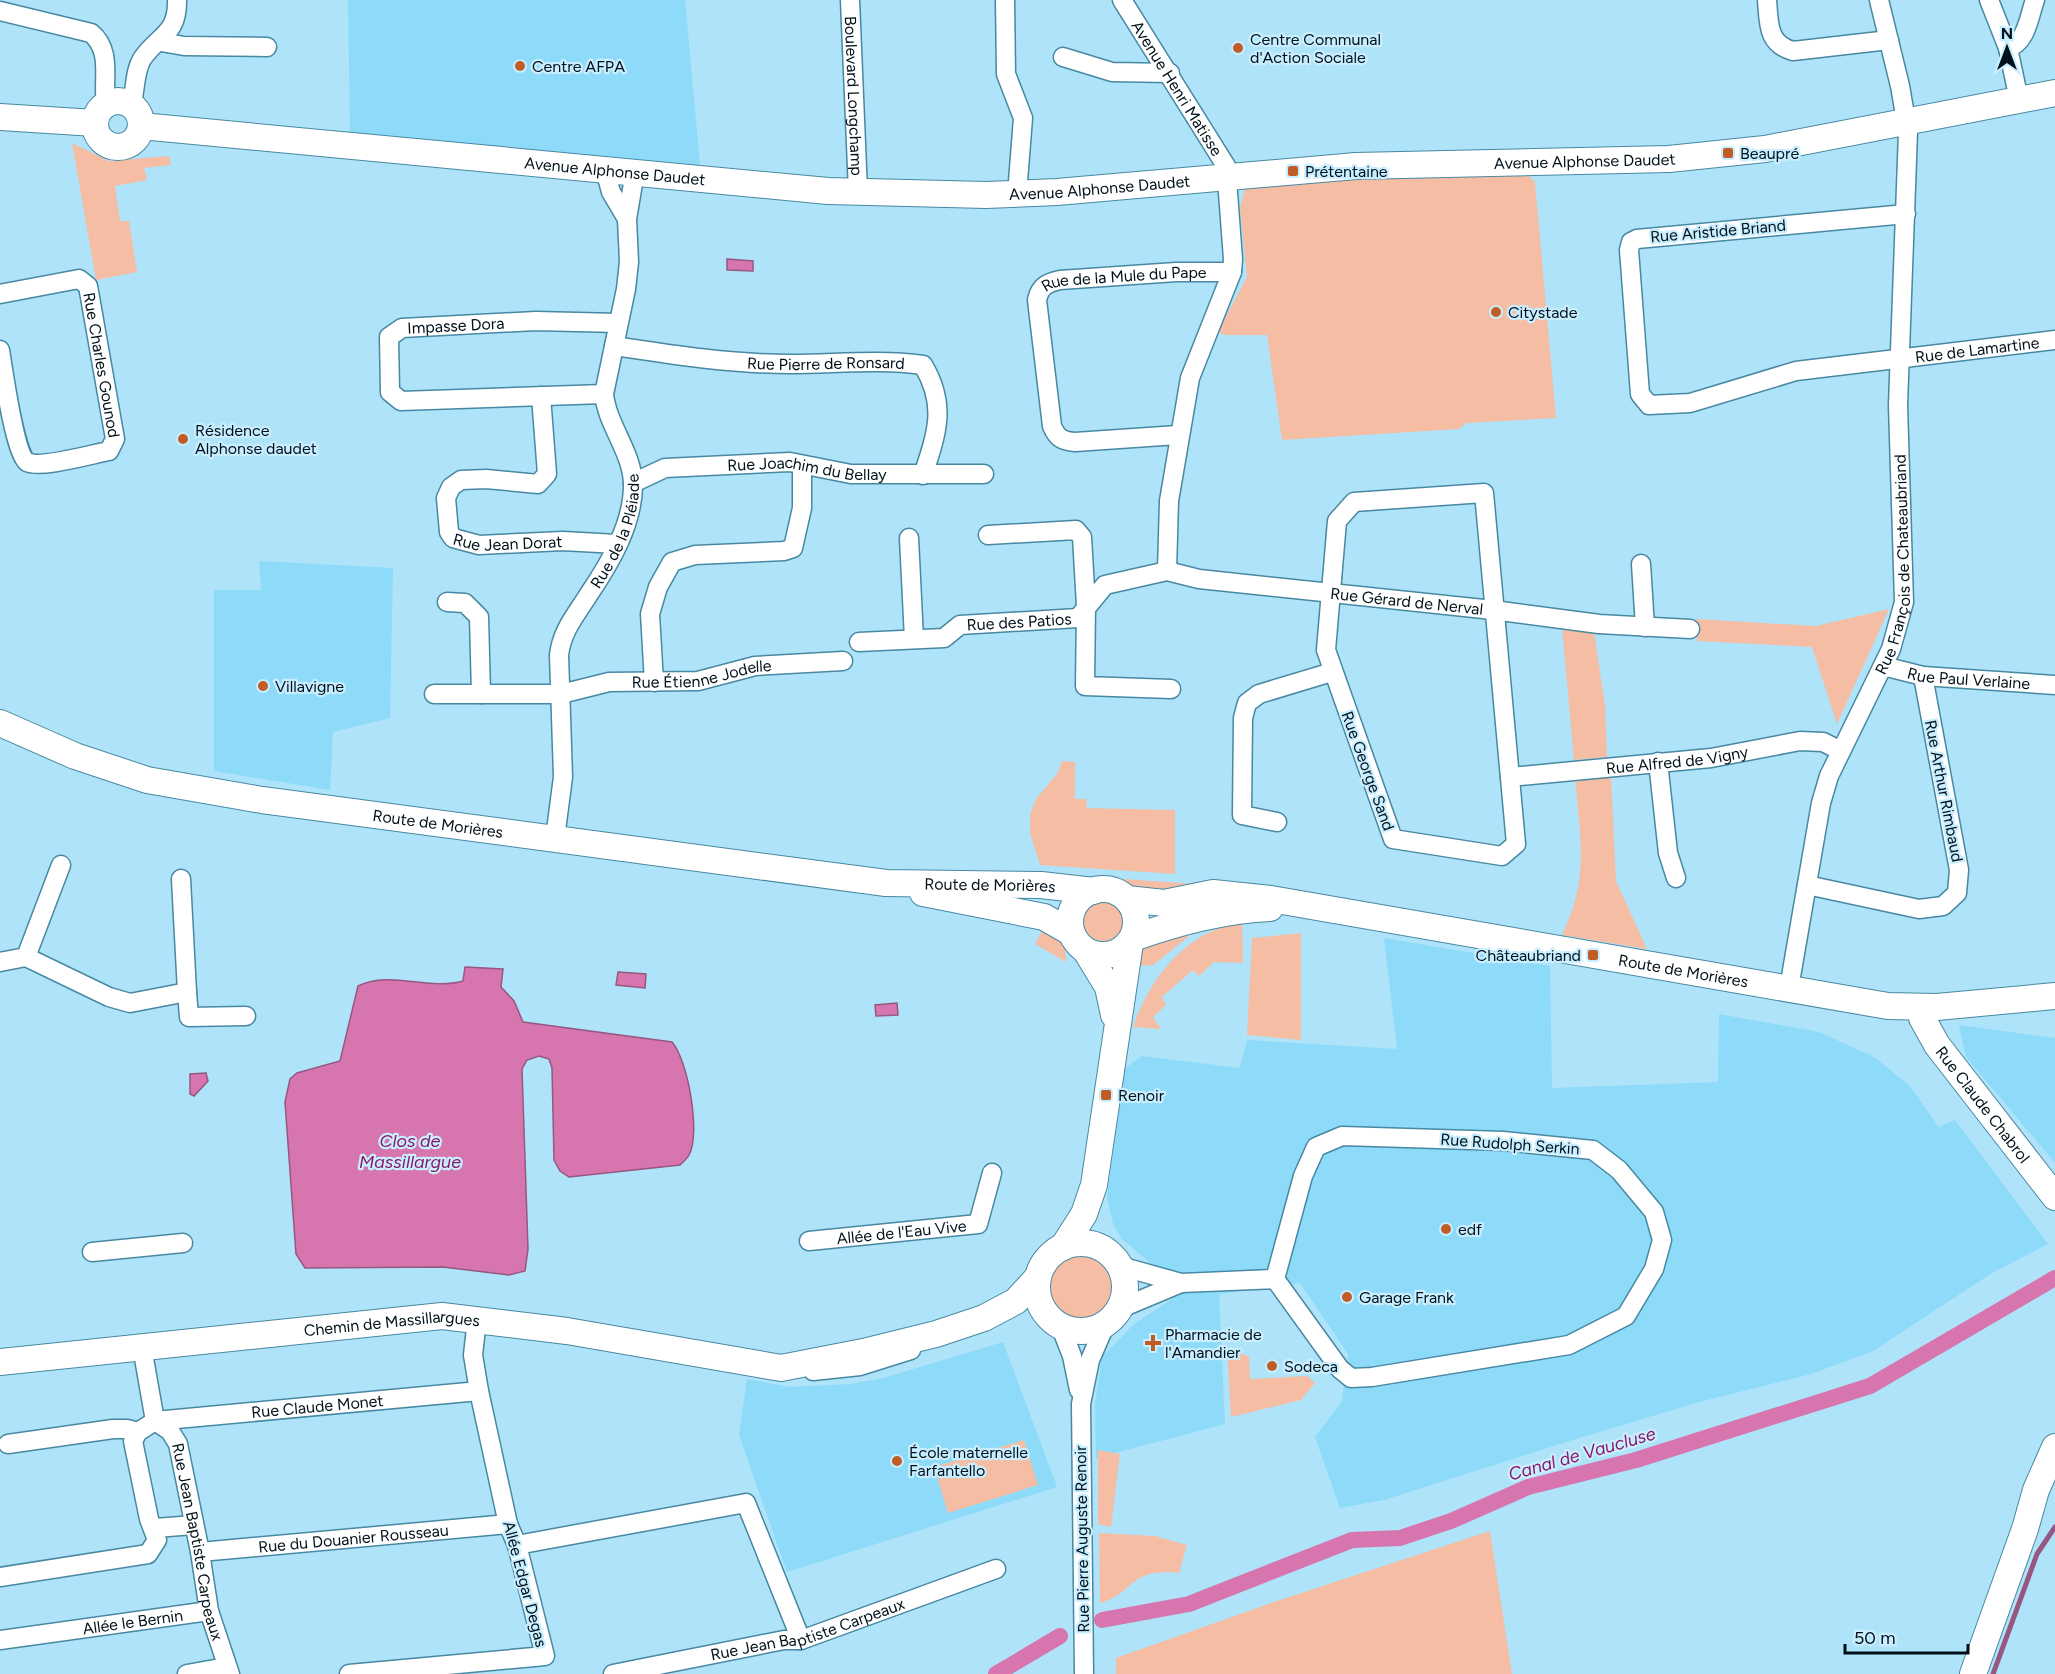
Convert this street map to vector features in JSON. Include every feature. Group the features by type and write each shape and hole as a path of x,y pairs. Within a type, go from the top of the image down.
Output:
{"street":[{"path":"118,115 142,58 172,28 177,13 177,0"},
{"name":"Boulevard Longchamp","path":"850,0 858,192"},
{"path":"1005,0 1006,74 1023,118 1017,194"},
{"name":"Avenue Henri Matisse","path":"1122,0 1170,73 1226,166 1232,272"},
{"path":"1767,0 1770,29 1774,40 1784,48 1793,51 1889,40"},
{"name":"Rue François de Chateaubriand","path":"1789,988 1821,803 1829,776 1883,666 1899,625 1904,602 1899,450 1907,121 1879,0"},
{"path":"1989,0 1996,24 2008,48 2019,100"},
{"path":"2008,48 2016,46 2023,37 2035,0"},
{"path":"0,11 91,33 98,39 105,58 118,115"},
{"path":"160,42 184,46 267,46"},
{"path":"1063,57 1112,72 1170,73"},
{"name":"Avenue Alphonse Daudet","path":"0,117 118,115 605,170 858,192 1017,194 1356,166 1669,159 1765,149 2055,93"},
{"name":"Rue de la Pléiade","path":"605,170 611,192 627,219"},
{"name":"Rue de la Pléiade","path":"555,838 563,777 559,655 562,636 592,591 627,524 633,483 625,453 606,411 604,394 629,262 627,219 635,172"},
{"name":"Rue Aristide Briand","path":"1900,360 1796,371 1708,399 1690,403 1649,405 1640,394 1629,250 1631,242 1637,239 1906,214"},
{"name":"Rue de la Mule du Pape","path":"1178,435 1074,442 1063,441 1056,434 1052,426 1046,380 1037,300 1039,292 1046,284 1060,280 1176,272 1232,272"},
{"path":"1167,571 1169,501 1178,435 1190,378 1232,272"},
{"name":"Rue Charles Gounod","path":"0,294 79,279 88,286 115,440 109,451 41,464 28,462 8,435"},
{"name":"Impasse Dora","path":"604,394 401,401 390,392 389,337 402,328 536,321 618,323"},
{"name":"Rue de Lamartine","path":"1900,360 2055,340"},
{"name":"Rue Pierre de Ronsard","path":"614,346 726,362 791,364 893,361 923,365 934,383 939,411 934,440 923,475"},
{"path":"0,350 8,435"},
{"name":"Rue Jean Dorat","path":"541,396 547,474 538,484 486,479 461,480 451,487 446,498 449,532 453,538 479,545 563,541 617,544"},
{"name":"Rue Joachim du Bellay","path":"633,483 665,468 790,462 851,474 984,474"},
{"path":"654,682 650,614 658,587 672,562 696,555 784,551 793,548 802,508 802,465"},
{"name":"Rue George Sand","path":"1484,493 1516,844 1502,856 1393,839 1326,650 1331,593 1337,521 1354,502 1484,493"},
{"name":"Rue des Patios","path":"988,535 1076,530 1082,537 1086,606 1085,686 1171,689"},
{"path":"909,538 914,639"},
{"path":"1641,564 1645,627"},
{"name":"Rue Gérard de Nerval","path":"1167,571 1199,579 1577,621 1690,629"},
{"name":"Rue des Patios","path":"859,642 944,638 960,625 1078,618 1104,585 1167,571"},
{"path":"447,602 465,603 479,617 481,694"},
{"name":"Rue Étienne Jodelle","path":"434,694 561,694 609,682 698,681 755,666 843,661"},
{"name":"Rue Paul Verlaine","path":"1883,666 1923,676 2055,685"},
{"path":"1277,822 1242,815 1243,718 1247,703 1259,694 1332,672"},
{"name":"Rue Arthur Rimbaud","path":"1807,885 1919,909 1942,906 1957,892 1959,870 1923,676"},
{"name":"Route de Morières","path":"0,723 75,756 147,780 262,800 886,883 1041,885 1094,891"},
{"name":"Rue Alfred de Vigny","path":"1510,777 1711,758 1806,741 1823,742 1841,751"},
{"path":"1658,762 1668,854 1676,878"},
{"path":"26,957 61,866"},
{"path":"181,879 189,1017 246,1016"},
{"name":"Route de Morières","path":"886,883 927,894 1044,917 1079,942"},
{"path":"1115,1030 1114,1004 1108,987 1079,942 1072,912 1077,902 1094,891 1112,890 1127,899 1136,918 1115,1030 1094,1185 1084,1214 1063,1247 1046,1261 1038,1277 1040,1302 1058,1323 1083,1330 1181,1283"},
{"name":"Route de Morières","path":"1127,899 1164,903 1213,893 1271,899 1888,1006 1922,1007 2055,996"},
{"name":"Route de Morières","path":"1131,940 1162,928 1253,909 1312,907"},
{"path":"1079,942 1095,955 1114,954 1131,940"},
{"path":"0,962 26,957 109,998 130,1003 187,992"},
{"name":"Rue Claude Chabrol","path":"1922,1007 1922,1018 1937,1045 2055,1197"},
{"name":"Rue Rudolph Serkin","path":"1342,1136 1503,1141 1593,1150 1618,1170 1654,1212 1662,1240 1654,1269 1626,1316 1569,1345 1372,1377 1351,1378 1340,1369 1275,1279 1303,1176 1316,1147 1342,1136"},
{"name":"Allée de l'Eau Vive","path":"809,1241 978,1224 992,1173"},
{"path":"1094,1185 1101,1225 1125,1287 1113,1316"},
{"path":"92,1252 183,1243"},
{"path":"1063,1247 1088,1243 1116,1260 1181,1283 1275,1279"},
{"name":"Chemin de Massillargues","path":"0,1362 442,1316 567,1331 781,1368 820,1362 936,1334 984,1318 1016,1301 1038,1277"},
{"name":"Chemin de Massillargues","path":"984,1318 1016,1316 1058,1323"},
{"name":"Rue Pierre Auguste Renoir","path":"1082,1404 1090,1360 1113,1316"},
{"name":"Allée Edgar Degas","path":"349,1674 545,1656 517,1545 508,1524 479,1391 473,1355 477,1319"},
{"name":"Rue Pierre Auguste Renoir","path":"1058,1323 1075,1364 1082,1404 1084,1674"},
{"path":"0,1577 148,1554 157,1540 155,1528 149,1519 133,1441 138,1432 155,1421 142,1347"},
{"name":"Rue Claude Monet","path":"155,1421 479,1391"},
{"name":"Rue Jean Baptiste Carpeaux","path":"155,1421 170,1431 178,1444 195,1525 209,1611 228,1670"},
{"path":"8,1444 112,1430 127,1429 138,1432"},
{"path":"1973,1674 2025,1529 2036,1490 2055,1447"},
{"path":"2025,1529 2055,1492"},
{"path":"517,1545 746,1503 801,1640"},
{"name":"Rue du Douanier Rousseau","path":"200,1552 508,1524"},
{"path":"155,1528 195,1525"},
{"name":"Rue Jean Baptiste Carpeaux","path":"613,1674 784,1640 801,1640 996,1569"},
{"name":"Allée le Bernin","path":"0,1640 209,1611"},
{"path":"187,1674 228,1670"}],"shaded area":[{"name":"Centre AFPA","path":"348,0 685,0 700,165 350,132"},
{"path":"72,143 109,161 169,156 171,165 144,168 147,180 115,186 120,221 129,221 137,272 96,280"},
{"path":"1523,171 1535,182 1556,418 1466,423 1459,429 1282,440 1267,335 1224,335 1218,331 1247,277 1240,208 1246,185"},
{"path":"259,561 393,568 390,718 333,732 330,790 214,771 214,590 261,590"},
{"path":"1889,609 1837,724 1812,647 1697,641 1696,619 1816,626"},
{"path":"1562,627 1594,632 1605,705 1607,757 1574,760"},
{"path":"1062,761 1075,762 1075,799 1086,799 1087,808 1175,810 1175,874 1040,865 1030,833 1030,814 1036,799 1057,774"},
{"path":"1611,775 1616,881 1647,949 1562,935 1577,895 1580,876 1581,858 1575,778"},
{"path":"1124,879 1194,884 1195,887 1144,894 1122,881"},
{"path":"1104,900 1119,907 1126,922 1119,937 1104,944 1089,937 1082,922 1089,907"},
{"path":"1242,921 1243,963 1214,962 1199,976 1193,970 1162,997 1166,1005 1153,1017 1161,1029 1133,1027 1158,977 1177,955 1204,935"},
{"path":"1046,924 1061,940 1066,962 1035,944"},
{"path":"1188,929 1188,937 1153,965 1138,966 1141,947"},
{"path":"1301,933 1301,1040 1247,1035 1252,938"},
{"path":"1384,938 1550,966 1552,1088 1718,1082 1719,1014 1819,1032 1874,1057 1909,1085 1939,1127 1955,1120 2048,1244 1992,1273 1873,1351 1811,1374 1699,1402 1384,1500 1340,1508 1315,1437 1342,1401 1348,1354 1300,1283 1219,1294 1225,1424 1096,1458 1095,1404 1102,1357 1133,1325 1173,1298 1175,1271 1154,1266 1122,1239 1113,1224 1107,1197 1125,1068 1142,1056 1240,1068 1247,1040 1397,1049"},
{"path":"1959,1025 2055,1038 2055,1163 1966,1057"},
{"path":"1081,1253 1094,1256 1105,1263 1112,1274 1115,1287 1112,1300 1105,1311 1094,1318 1081,1321 1068,1318 1057,1311 1050,1300 1047,1287 1050,1274 1057,1263 1068,1256"},
{"name":"École maternelle Farfantello","path":"1003,1342 1057,1487 787,1572 739,1435 747,1379 790,1387 851,1384 883,1378"},
{"path":"1227,1347 1249,1357 1250,1379 1307,1376 1315,1383 1301,1400 1231,1417"},
{"path":"1024,1440 1038,1485 948,1513 934,1467"},
{"path":"1098,1450 1120,1454 1111,1527 1098,1524"},
{"path":"1490,1531 1512,1674 1116,1674 1116,1658 1277,1601"},
{"path":"1099,1533 1155,1536 1187,1545 1179,1573 1150,1574 1134,1582 1112,1599 1100,1603"}],"water":[{"path":"727,259 753,261 753,271 727,270"},
{"name":"Clos de Massillargue","path":"465,967 503,969 501,987 514,1001 523,1022 672,1042 683,1064 691,1097 694,1131 689,1155 680,1165 569,1177 560,1171 554,1160 552,1068 549,1059 539,1056 527,1060 522,1069 528,1249 525,1271 509,1275 443,1267 305,1268 296,1254 285,1102 290,1079 297,1073 340,1061 358,986 383,980 436,984 463,981"},
{"path":"618,972 646,974 645,988 616,985"},
{"path":"897,1003 898,1015 876,1016 875,1005"},
{"path":"206,1073 208,1081 194,1096 190,1094 190,1074"}],"waterway":[{"name":"Canal de Vaucluse","path":"1102,1620 1189,1604 1352,1540 1400,1538 1451,1521 1528,1487 1636,1460 1870,1386 2055,1278"},
{"path":"1993,1674 2037,1554 2055,1527"},
{"name":"Canal de Vaucluse","path":"996,1674 1060,1636"}],"place":[{"name":"Centre Communal d'Action Sociale","path":"1238,48"},
{"name":"Centre AFPA","path":"520,66"},
{"name":"Beaupré","path":"1728,153"},
{"name":"Prétentaine","path":"1293,171"},
{"name":"Citystade","path":"1496,312"},
{"name":"Résidence Alphonse daudet","path":"183,439"},
{"name":"Villavigne","path":"263,686"},
{"name":"Châteaubriand","path":"1593,955"},
{"name":"Renoir","path":"1106,1095"},
{"name":"edf","path":"1446,1229"},
{"name":"Garage Frank","path":"1347,1297"},
{"name":"Pharmacie de l'Amandier","path":"1153,1343"},
{"name":"Sodeca","path":"1272,1366"},
{"name":"École maternelle Farfantello","path":"897,1461"}]}
